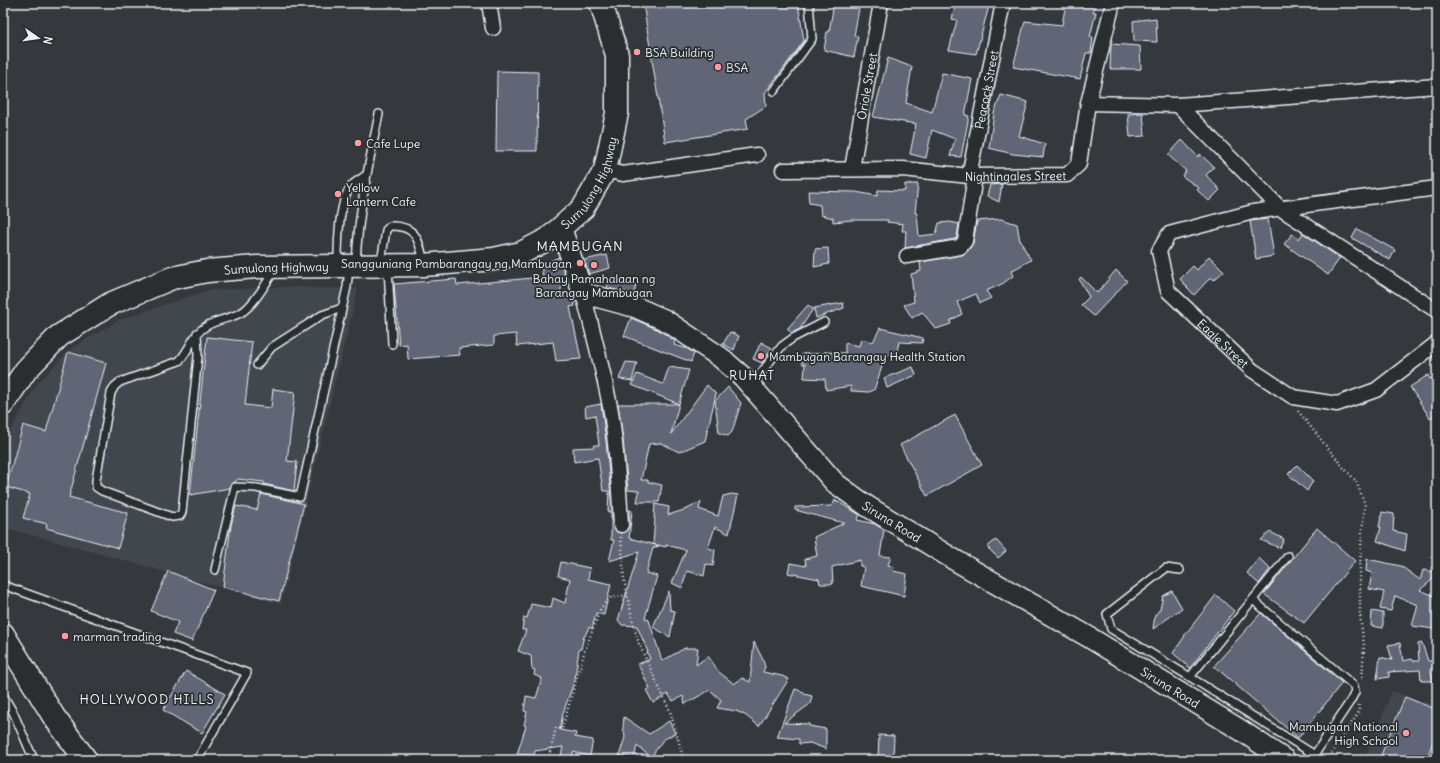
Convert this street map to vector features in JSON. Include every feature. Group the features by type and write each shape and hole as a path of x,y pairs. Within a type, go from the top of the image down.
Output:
{"main road":[{"name":"Sumulong Highway","path":"3,404 26,370 59,336 110,304 172,278 207,271 277,267 424,264 494,259 520,253 548,239 583,208 605,170 617,113 617,55 601,3"},
{"path":"3,634 54,717 86,760"}],"street":[{"path":"489,3 493,28"},
{"name":"Oriole Street","path":"852,169 881,3"},
{"name":"Peacock Street","path":"907,256 960,247 965,241 972,176 1003,3"},
{"name":"Nightingales Street","path":"783,170 903,169 972,176 1067,175 1079,164 1088,103 1113,3"},
{"path":"1088,103 1178,105 1437,86"},
{"path":"1178,105 1281,209 1437,311"},
{"path":"605,170 623,174 757,155"},
{"name":"Eagle Street","path":"1437,188 1253,212 1169,234 1159,251 1168,291 1252,370 1293,397 1337,404 1376,390 1437,343"},
{"path":"561,228 584,293 611,412 617,459 621,526"},
{"name":"Siruna Road","path":"584,293 635,307 665,320 720,357 743,377 835,483 867,506 947,555 1087,636 1242,731 1285,760"}],"lane":[{"path":"774,91 812,39 809,3"},
{"path":"347,266 357,232 366,175 380,114"},
{"path":"215,570 235,487 256,488 300,497 347,287 347,266 339,226 346,194 353,184 366,175"},
{"path":"392,344 384,265 386,230 390,226 398,226 415,233 424,264"},
{"path":"197,333 198,356 182,512 180,516 172,517 102,491 96,486 111,393 114,386 120,382 179,361 185,355 197,333 205,326 242,312 249,307 277,267"},
{"path":"257,366 272,347 322,315 342,308"},
{"path":"753,383 782,346 793,338 824,322"},
{"path":"1190,677 1288,556"},
{"path":"1180,570 1166,568 1107,614 1111,629 1190,677 1313,758 1351,700 1355,692 1354,686 1253,600"},
{"path":"3,585 248,672 197,760"},
{"path":"3,695 13,712 34,760"}],"path":[{"path":"1288,394 1289,400 1356,481 1365,504 1360,566 1360,616 1364,645 1362,681"},
{"path":"621,526 621,549 631,616 639,644 670,711 684,760"},
{"path":"548,760 556,728 562,729 584,653 600,610 611,598 627,595"},
{"path":"1327,760 1359,712 1360,704"}],"shaded area":[{"path":"285,287 358,289 281,604 3,527 4,441 37,384 70,349 119,320 208,290"},
{"name":"Mambugan National High School","path":"1392,691 1437,706 1437,760 1364,760"}],"building":[{"name":"BSA","path":"643,3 798,3 804,41 765,93 766,106 746,119 748,129 665,142"},
{"path":"834,3 860,3 854,36 858,36 854,57 824,50"},
{"path":"956,3 974,3 989,6 976,54 949,50 957,20 952,19"},
{"path":"1066,3 1096,3 1093,12 1096,12 1090,37 1093,37 1091,53 1086,53 1080,79 1013,67 1025,21 1062,25"},
{"path":"1156,18 1157,42 1134,41 1133,21"},
{"path":"1111,44 1140,46 1141,69 1110,69"},
{"path":"888,58 912,67 906,103 932,112 942,73 972,79 965,115 969,116 961,157 950,156 955,139 932,130 926,158 910,154 916,124 873,117"},
{"path":"497,71 538,72 537,151 496,151"},
{"path":"1001,95 1028,102 1019,136 1045,144 1043,157 1013,154 989,148 994,113"},
{"path":"1143,113 1145,136 1130,137 1128,114"},
{"path":"1182,140 1198,157 1200,154 1214,167 1206,175 1220,190 1209,201 1197,190 1199,188 1182,176 1186,171 1168,155"},
{"path":"905,184 918,184 915,213 917,213 919,236 936,234 939,223 950,222 959,224 957,237 955,239 905,248 906,231 902,231 903,224 887,222 888,220 852,220 833,222 833,218 821,215 820,205 809,203 808,191 856,192 877,196 878,190 905,191"},
{"path":"1002,184 999,202 987,196 990,185"},
{"path":"1001,219 1017,224 1020,241 1031,260 1011,271 1013,276 1002,284 986,291 991,298 980,303 976,294 957,302 962,314 950,321 951,324 936,329 922,312 912,318 904,305 914,302 911,274 921,271 920,262 962,255 967,252 973,243 977,221"},
{"path":"1268,219 1274,256 1256,259 1250,221"},
{"path":"1357,229 1395,250 1390,260 1352,238"},
{"path":"1303,233 1340,258 1328,275 1284,244 1292,234 1299,239"},
{"path":"828,248 829,264 814,267 815,249"},
{"name":"Bahay Pamahalaan ng Barangay Mambugan","path":"607,255 610,268 589,274 584,260"},
{"path":"1209,256 1224,271 1214,280 1211,277 1194,295 1180,279 1193,266 1197,270"},
{"path":"559,257 567,281 564,280 560,292 572,295 574,299 575,306 570,307 581,359 556,361 553,342 517,346 516,334 494,336 494,345 459,348 460,355 408,359 407,344 399,345 394,284 456,279 457,285 543,277 541,265"},
{"path":"1116,270 1127,281 1094,316 1081,305 1089,297 1079,279 1081,277 1097,293"},
{"path":"610,277 636,284 634,294 607,288"},
{"path":"843,303 844,308 816,318 814,308"},
{"path":"808,305 813,309 800,329 792,333 787,329"},
{"path":"631,318 659,330 675,341 674,345 688,349 694,353 691,362 624,336"},
{"path":"880,328 923,338 922,343 899,342 896,355 886,355 874,390 869,392 851,391 851,386 826,390 825,379 804,378 805,364 802,364 802,354 827,353 824,352 845,353 845,343 859,346 861,339 873,342"},
{"path":"730,332 739,336 734,350 723,344"},
{"path":"207,337 252,342 245,405 271,408 273,389 295,392 287,461 297,462 294,491 264,484 264,482 238,479 231,484 230,488 190,495"},
{"name":"Mambugan Barangay Health Station","path":"761,342 772,348 762,363 753,359"},
{"path":"68,352 106,363 69,497 128,513 118,548 46,528 47,524 23,518 30,494 6,487 23,425 46,432"},
{"path":"626,362 637,363 632,381 619,379"},
{"path":"669,367 689,370 679,404 632,385 637,374 663,384"},
{"path":"913,367 916,375 887,388 884,378"},
{"path":"1437,374 1437,413 1430,418 1410,387 1428,375 1430,379"},
{"path":"707,385 716,394 705,441 679,452 661,443 649,444 641,480 648,480 648,482 662,485 659,502 637,502 639,491 628,490 618,404 679,404 671,434"},
{"path":"728,387 741,403 732,432 728,436 719,433 715,401"},
{"path":"601,404 614,529 621,533 626,532 629,525 629,510 632,511 629,538 659,546 653,548 646,573 657,576 645,618 649,620 662,661 685,648 698,648 696,665 708,656 719,672 734,684 742,678 750,682 754,642 763,660 765,667 763,672 789,679 759,726 745,715 736,711 717,708 721,700 710,690 685,704 683,696 673,701 668,694 653,703 646,690 650,689 638,664 650,659 648,652 637,626 622,625 618,620 639,552 609,561 614,540 611,540 611,512 608,512 609,491 603,491 598,458 574,462 573,448 594,447 594,445 599,445 595,415 586,417 585,407"},
{"path":"955,415 982,465 927,496 900,445"},
{"path":"1297,465 1313,481 1307,491 1288,474"},
{"path":"261,494 304,504 279,601 223,587 231,525 236,506 257,510"},
{"path":"732,494 738,495 729,534 715,527 708,548 715,550 713,566 706,564 704,576 687,571 682,588 672,583 686,550 666,545 666,547 653,544 655,504 669,507 668,515 687,509 701,502 699,509 718,516 723,496"},
{"path":"835,500 860,515 857,520 875,524 884,530 880,556 891,557 888,565 894,567 893,571 907,574 904,596 861,586 864,567 860,566 860,560 832,567 833,584 820,584 819,579 788,573 790,563 806,566 805,559 817,556 814,537 844,523 795,510 795,507 832,506"},
{"path":"1382,512 1394,514 1393,531 1407,534 1405,551 1377,541 1381,527 1379,527"},
{"path":"1317,528 1355,561 1304,623 1264,594"},
{"path":"1270,532 1284,539 1280,548 1261,540"},
{"path":"996,540 1006,551 998,558 987,547"},
{"path":"1259,558 1270,569 1259,584 1247,573"},
{"path":"1367,559 1401,566 1420,580 1423,570 1435,572 1433,579 1420,590 1437,597 1437,617 1434,629 1412,626 1418,605 1395,596 1391,611 1380,609 1384,592 1369,589 1372,573 1366,571"},
{"path":"561,562 590,568 588,579 611,584 604,615 596,613 592,629 589,627 584,636 581,649 579,649 575,679 563,713 560,730 576,733 575,737 593,740 590,756 573,752 572,760 560,760 563,747 535,751 534,755 517,754 526,726 524,725 527,712 524,711 526,696 536,698 542,678 534,675 535,670 532,669 531,656 518,651 526,630 522,630 524,617 527,618 531,604 551,608 553,598 565,603 570,579 558,576"},
{"path":"168,571 214,590 192,641 173,634 178,622 151,611"},
{"path":"669,591 670,610 675,611 670,637 653,627"},
{"path":"1172,591 1182,608 1153,629 1155,615 1160,609 1163,596"},
{"path":"1216,595 1234,611 1190,668 1173,653 1184,636"},
{"path":"1372,611 1383,613 1383,628 1371,626"},
{"path":"1261,613 1342,683 1298,738 1214,666"},
{"path":"1400,643 1403,661 1412,659 1413,661 1419,661 1418,644 1422,643 1428,661 1433,661 1433,669 1430,669 1434,681 1421,681 1420,670 1389,672 1389,677 1377,679 1380,657 1392,660 1388,645"},
{"path":"186,671 225,694 202,733 163,710"},
{"path":"795,689 812,696 810,704 784,723 809,724 809,726 826,729 826,749 810,743 799,744 799,739 777,737"},
{"name":"Mambugan National High School","path":"1405,697 1437,710 1437,731 1426,760 1379,760"},
{"path":"624,717 649,734 669,721 675,733 663,740 651,757 637,746 634,758 619,756 625,737 623,727"},
{"path":"879,735 894,736 893,760 878,760"}],"place":[{"name":"BSA Building","path":"637,52"},
{"name":"BSA","path":"718,67"},
{"name":"Cafe Lupe","path":"358,143"},
{"name":"Yellow Lantern Cafe","path":"338,194"},
{"name":"Sangguniang Pambarangay ng Mambugan","path":"580,263"},
{"name":"Bahay Pamahalaan ng Barangay Mambugan","path":"594,265"},
{"name":"Mambugan Barangay Health Station","path":"761,356"},
{"name":"marman trading","path":"65,636"},
{"name":"Mambugan National High School","path":"1406,733"}],"district":[{"name":"MAMBUGAN","path":"580,246"},
{"name":"RUHAT","path":"752,375"},
{"name":"HOLLYWOOD HILLS","path":"147,699"}]}
